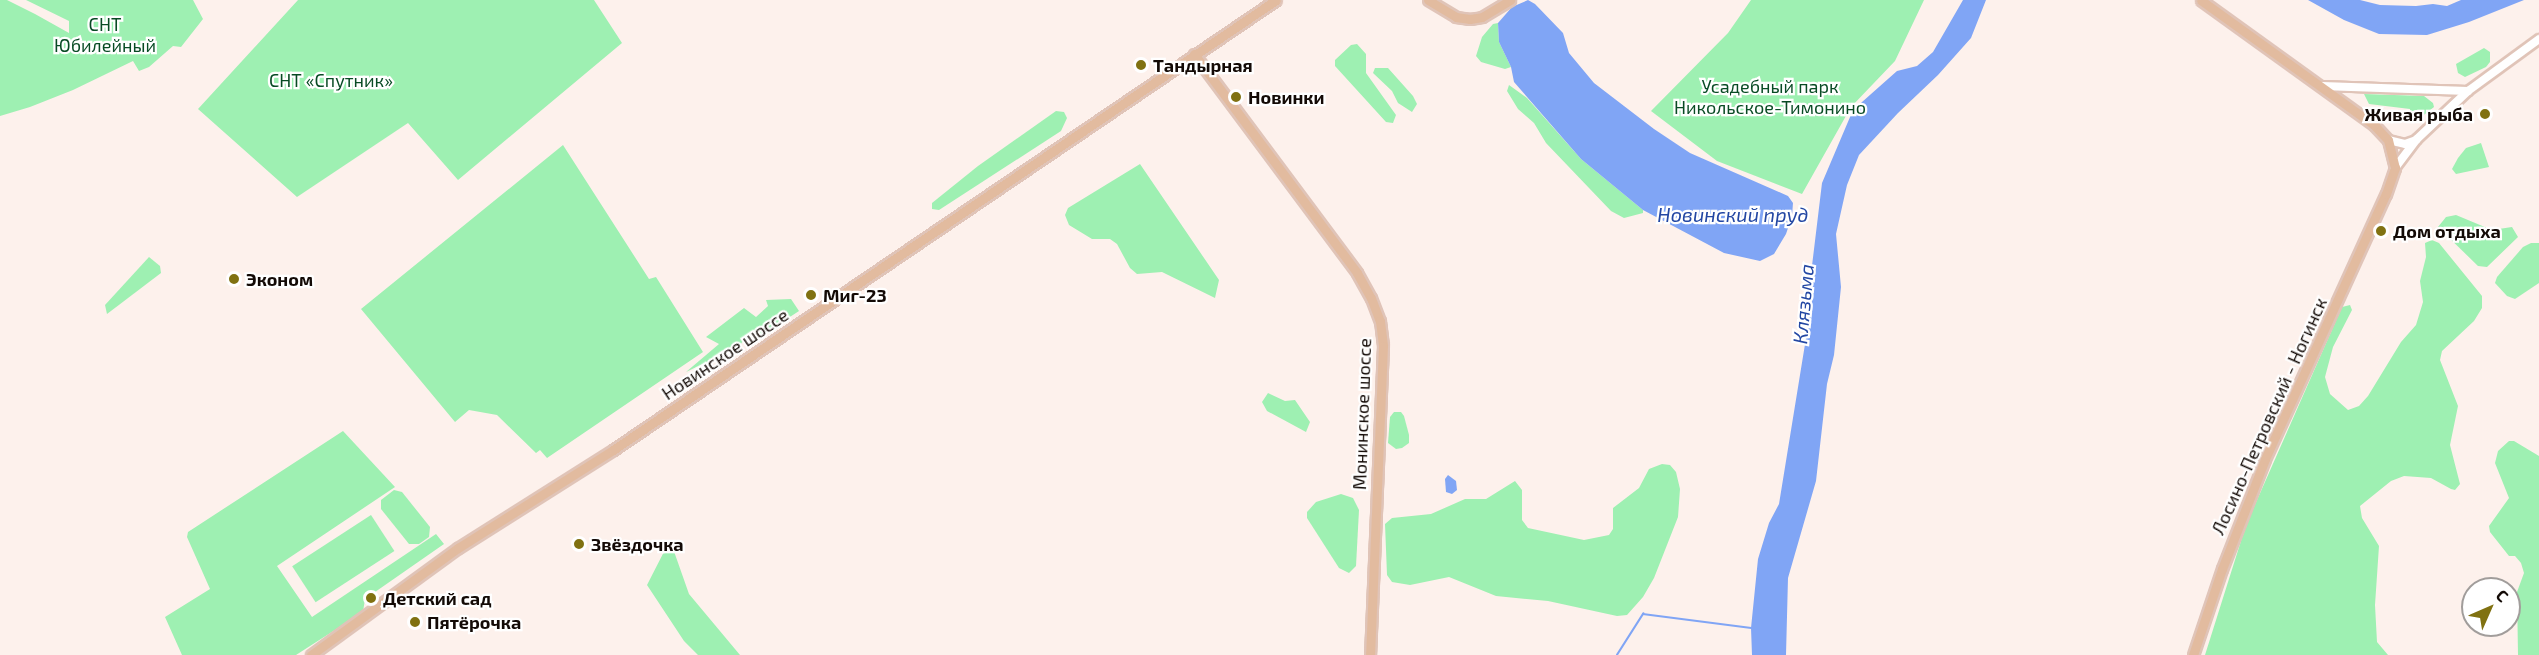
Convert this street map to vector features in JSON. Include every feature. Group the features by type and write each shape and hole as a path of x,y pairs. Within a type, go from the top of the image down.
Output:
{"main road":[{"name":"Новинское шоссе","path":"312,655 458,548 639,432 1276,0"},
{"path":"1428,0 1449,14 1462,19 1482,17 1497,10 1510,0"},
{"path":"2200,0 2322,86 2374,126 2388,140 2395,168"},
{"name":"Монинское шоссе","path":"1194,54 1357,273 1371,298 1380,321 1383,346 1370,655"},
{"name":"Лосино-Петровский - Ногинск","path":"2193,655 2230,547 2265,459 2386,194 2395,168"}],"street":[{"path":"2395,168 2417,139 2468,91 2539,39"},
{"path":"2322,86 2468,91"},
{"path":"2388,140 2405,144 2417,139"}],"green space":[{"name":"СНТ Юбилейный","path":"0,0 7,0 69,33 69,21 26,0 193,0 203,19 181,47 173,46 149,67 139,71 133,61 73,90 0,116"},
{"name":"СНТ «Спутник»","path":"298,0 594,0 622,43 458,180 408,123 297,197 198,109"},
{"name":"Усадебный парк Никольское-Тимонино","path":"1751,0 1924,0 1895,61 1851,107 1802,194 1717,161 1651,111 1728,33"},
{"path":"1498,23 1499,42 1511,67 1505,69 1481,62 1476,56 1482,37 1493,24"},
{"path":"1357,44 1366,54 1366,73 1396,115 1393,123 1386,122 1335,66 1335,60 1351,45"},
{"path":"2484,48 2490,52 2490,62 2486,67 2465,77 2458,73 2456,64"},
{"path":"1375,68 1388,68 1413,96 1417,104 1412,112 1398,103 1392,91 1373,73"},
{"path":"1509,85 1527,98 1581,159 1643,210 1643,213 1624,218 1611,211 1546,143 1534,123 1518,109 1507,91"},
{"path":"2364,94 2424,96 2433,103 2434,107 2416,121 2411,119 2410,109 2369,104"},
{"path":"1056,111 1064,112 1067,118 1061,131 939,210 932,209 932,203 978,166"},
{"path":"2481,143 2489,167 2456,174 2452,169 2466,148"},
{"path":"563,145 649,279 656,277 703,352 547,458 540,450 536,453 497,415 469,410 455,422 361,309"},
{"path":"1140,164 1219,280 1215,298 1162,272 1137,274 1130,268 1117,244 1110,239 1092,239 1069,225 1065,215 1068,208"},
{"path":"2456,215 2492,230 2512,227 2518,237 2487,267 2478,266 2438,227 2446,217"},
{"path":"2432,240 2439,243 2482,296 2482,308 2474,321 2442,351 2440,360 2458,406 2450,445 2460,484 2455,490 2431,478 2404,476 2391,481 2360,506 2362,518 2379,546 2375,605 2377,642 2388,655 2205,655 2246,525 2342,307 2350,305 2352,310 2333,347 2325,377 2330,394 2348,410 2359,406 2368,396 2401,342 2416,325 2423,302 2420,281 2426,257 2425,243"},
{"path":"2531,243 2539,243 2539,283 2515,299 2507,296 2495,283 2497,277 2523,247"},
{"path":"149,257 160,266 161,273 107,314 105,305"},
{"path":"791,299 799,311 753,341 746,338 738,347 686,372 719,344 706,337 744,308 756,317 768,306 766,300"},
{"path":"1268,393 1285,401 1295,400 1310,422 1306,432 1267,411 1262,402"},
{"path":"1394,412 1401,412 1404,416 1409,435 1409,443 1396,449 1388,443 1390,417"},
{"path":"343,431 395,487 277,566 312,617 436,534 444,544 365,599 363,612 296,655 182,655 165,617 210,589 187,537 188,532"},
{"path":"2509,441 2514,441 2539,456 2539,655 2518,655 2518,637 2521,637 2521,581 2524,573 2521,563 2515,556 2509,556 2490,532 2489,526 2509,498 2495,463 2498,451"},
{"path":"1662,464 1670,465 1676,472 1680,489 1678,517 1654,578 1643,597 1627,615 1617,616 1548,601 1496,596 1449,577 1410,585 1392,582 1387,575 1385,524 1392,518 1431,514 1465,499 1486,499 1515,481 1522,490 1522,520 1528,528 1584,540 1609,535 1613,529 1613,508 1639,488 1649,469"},
{"path":"394,490 402,492 430,527 429,537 419,544 409,544 381,509 381,500"},
{"path":"1341,494 1353,498 1359,510 1356,566 1349,573 1339,568 1307,518 1307,512 1316,502"},
{"path":"371,515 394,551 316,602 292,566"},
{"path":"670,540 689,594 740,655 698,655 684,641 647,585"}],"water":[{"name":"Новинский пруд","path":"1528,0 1535,4 1563,33 1569,53 1594,83 1654,129 1690,153 1788,196 1793,203 1792,216 1786,234 1774,254 1760,261 1724,253 1643,210 1581,159 1514,82 1511,67 1499,42 1498,23 1512,7"},
{"path":"1963,0 1986,0 1971,38 1859,155 1847,185 1836,234 1841,287 1834,355 1827,384 1816,481 1788,578 1786,655 1752,655 1751,628 1758,559 1769,523 1779,504 1813,295 1811,274 1822,183 1853,110 1897,71 1917,66 1933,52"},
{"path":"2308,0 2360,0 2380,5 2447,6 2461,0 2524,0 2469,22 2427,35 2379,34 2344,20"},
{"path":"1448,475 1456,481 1457,490 1452,494 1446,492 1445,479"}],"waterway":[{"path":"1617,655 1643,614 1751,628"}],"place":[{"name":"Тандырная","path":"1141,65"},
{"name":"Новинки","path":"1236,97"},
{"name":"Живая рыба","path":"2485,114"},
{"name":"Дом отдыха","path":"2381,231"},
{"name":"Эконом","path":"234,279"},
{"name":"Миг-23","path":"811,295"},
{"name":"Звёздочка","path":"579,544"},
{"name":"Детский сад","path":"371,598"},
{"name":"Пятёрочка","path":"415,622"}],"water label":[{"name":"Клязьма","path":"1803,304"}]}
